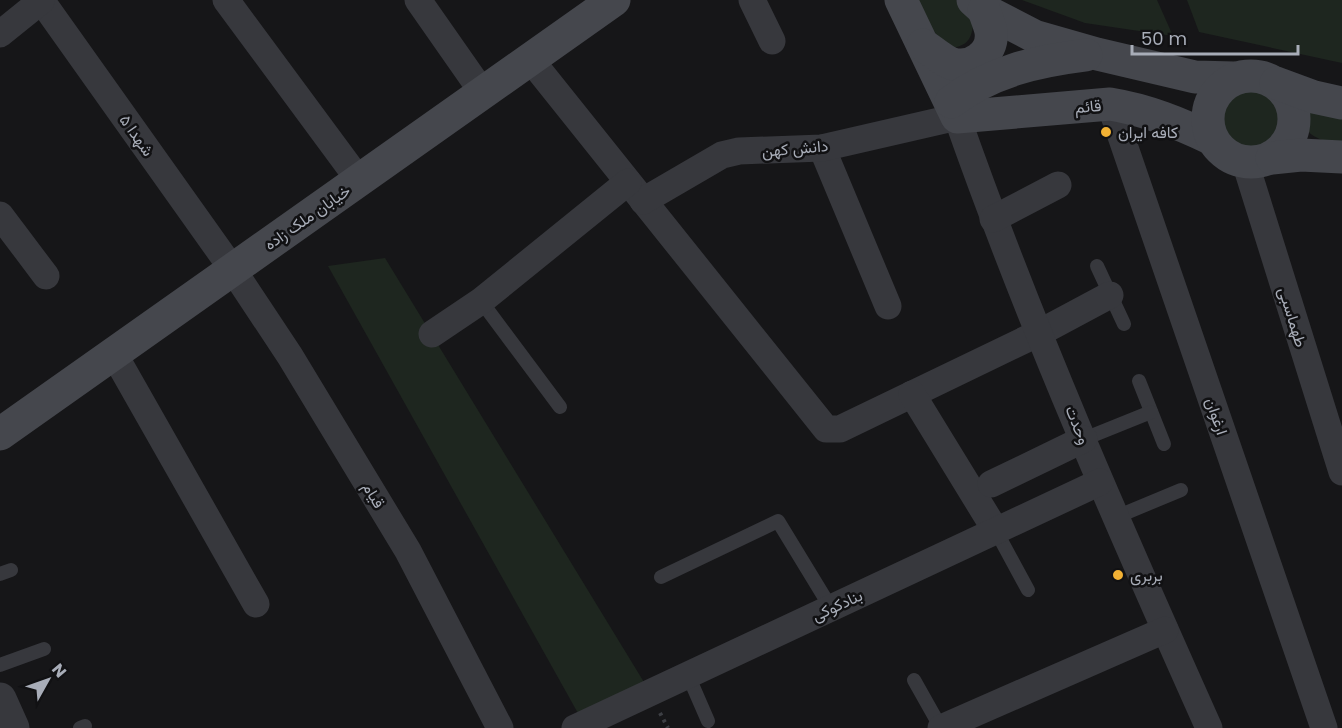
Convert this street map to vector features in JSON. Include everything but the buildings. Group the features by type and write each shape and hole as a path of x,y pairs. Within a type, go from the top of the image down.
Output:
{"main road":[{"name":"خیابان ملک زاده","path":"1,432 614,0"},
{"path":"901,0 954,109 968,89 986,79 1051,60 1097,54"},
{"path":"923,45 951,63 975,62 987,51 991,34 979,5"},
{"path":"979,5 1034,36 1097,54 1195,77 1263,76 1314,97 1342,103"},
{"path":"1234,78 1222,86 1213,97 1208,111 1208,125 1212,139 1221,150 1232,158 1258,160 1301,155 1342,157"},
{"path":"1258,160 1284,148 1292,136 1295,122 1293,107 1287,93 1276,83"},
{"name":"قائم","path":"954,109 1110,104 1130,107 1173,120 1212,139"}],"street":[{"path":"0,34 41,0"},
{"name":"شهدا ۵","path":"41,0 233,270"},
{"path":"226,0 359,180"},
{"path":"418,0 483,93"},
{"path":"752,0 772,41"},
{"path":"530,59 826,429 840,429 1040,333 1110,295"},
{"name":"ارغوان","path":"1110,104 1324,728"},
{"name":"دانش کهن","path":"432,334 636,192 722,155 739,152 822,148 954,109"},
{"name":"وحدت","path":"954,109 993,219 1100,482 1209,728"},
{"path":"822,148 888,306"},
{"name":"طهماسبی","path":"1258,160 1342,472"},
{"path":"993,219 1058,184"},
{"path":"0,215 46,276"},
{"name":"قیام","path":"233,270 290,356 408,551 500,728"},
{"path":"114,354 256,604"},
{"path":"912,394 996,531"},
{"path":"990,484 1084,439"},
{"name":"بنادکوکی","path":"575,728 604,722 688,675 1100,482"},
{"path":"941,728 1165,630"},
{"path":"0,699 13,728"}],"lane":[{"path":"1097,266 1124,324"},
{"path":"481,301 560,407"},
{"path":"1138,381 1164,444"},
{"path":"1084,439 1151,412"},
{"path":"1116,517 1181,490"},
{"path":"661,577 778,521 831,608"},
{"path":"996,531 1028,590"},
{"path":"0,666 44,649"},
{"path":"688,675 708,721"},
{"path":"914,680 941,728"}],"shaded area":[{"path":"911,0 956,0 965,7 974,21 969,39 953,48 936,34"},
{"path":"1022,0 1157,0 1173,36 1085,23"},
{"path":"1187,0 1342,0 1342,63 1199,32"},
{"path":"1252,80 1267,83 1280,91 1288,104 1291,119 1288,134 1280,147 1267,155 1252,158 1237,155 1224,147 1216,134 1213,119 1216,104 1224,91 1237,83"},
{"path":"1312,109 1342,110 1342,146 1319,139 1307,130 1306,118"},
{"path":"385,258 650,692 584,724 328,266"}],"place":[{"name":"کافه ایران","path":"1106,132"},
{"name":"بربری","path":"1118,575"}]}
